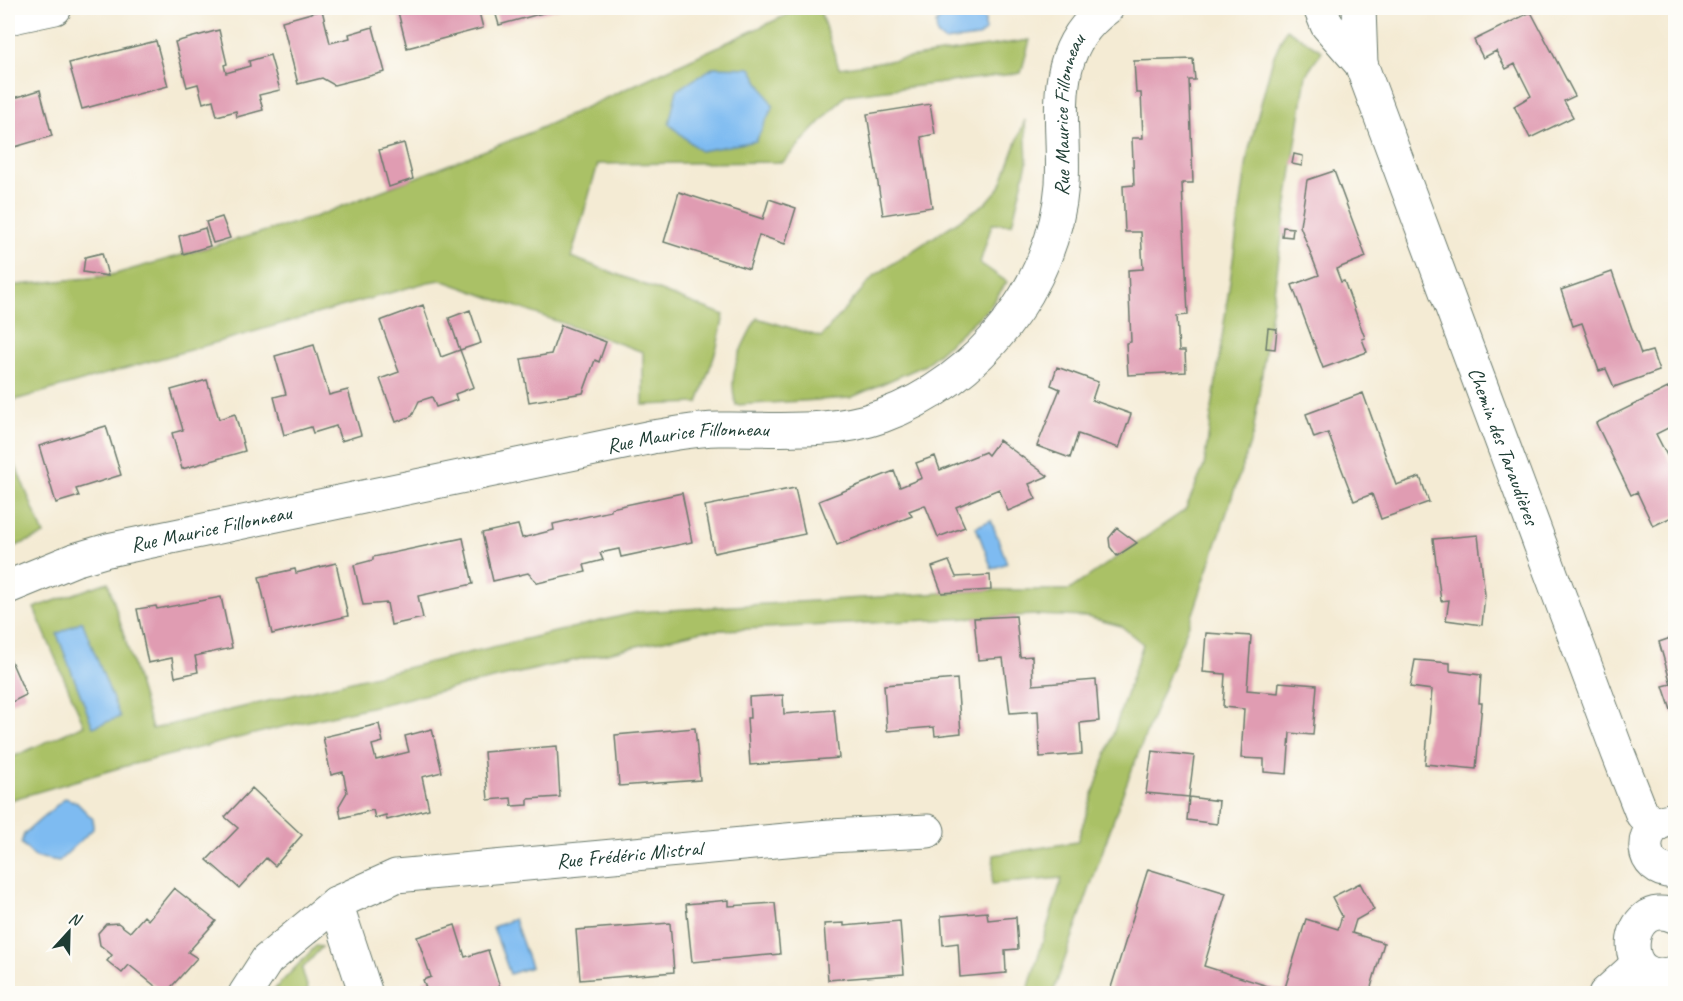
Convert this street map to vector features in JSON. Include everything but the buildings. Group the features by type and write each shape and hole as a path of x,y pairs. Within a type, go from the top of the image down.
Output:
{"street":[{"path":"8,18 55,8"},
{"name":"Chemin des Taraudières","path":"1320,8 1328,25 1361,64"},
{"name":"Chemin des Taraudières","path":"1359,8 1361,64 1618,753 1642,814 1665,823"},
{"name":"Rue Maurice Fillonneau","path":"8,587 74,560 108,550 640,440 716,429 824,428 882,416 919,399 956,376 981,354 1004,328 1028,294 1046,254 1057,218 1062,184 1061,88 1071,52 1081,33 1101,9"},
{"path":"1665,823 1648,832 1645,847 1646,855 1666,870 1663,917 1636,928 1631,946 1638,964 1655,975 1676,972"},
{"name":"Rue Frédéric Mistral","path":"245,993 267,960 336,903 396,876 830,836 928,831"},
{"path":"336,903 366,993"},
{"path":"1605,993 1638,964"}],"green space":[{"path":"802,8 819,8 839,68 1030,40 1021,73 846,95 783,162 598,164 571,257 724,315 717,347 698,403 643,405 643,352 441,280 8,402 8,286 108,276 312,218 534,131"},
{"path":"1286,29 1322,51 1306,75 1253,434 1194,611 1124,790 1053,993 1027,993 1062,878 992,884 994,855 1077,842 1143,644 1121,626 1087,617 1036,615 703,631 278,728 122,767 10,800 8,821 8,759 84,725 34,608 108,582 152,729 638,612 991,590 1069,590 1185,510 1204,466 1248,153 1273,58"},
{"path":"1025,120 1027,163 1012,224 992,224 980,263 1007,282 989,308 925,365 850,398 736,405 733,393 734,370 741,349 757,318 821,337 874,276 986,203 1000,187"},
{"path":"8,447 44,535 8,549"},
{"path":"316,946 322,947 302,969 309,993 271,993"}],"water":[{"path":"976,13 985,19 985,31 978,37 944,41 937,35 936,23 943,16"},
{"path":"714,67 751,68 773,106 756,141 700,151 669,124 677,90"},
{"path":"991,520 1007,563 992,569 976,527"},
{"path":"82,621 120,717 93,727 57,634"},
{"path":"65,798 76,802 93,819 93,829 59,861 35,857 21,843 24,834"},
{"path":"514,919 531,967 510,974 493,927"}]}
